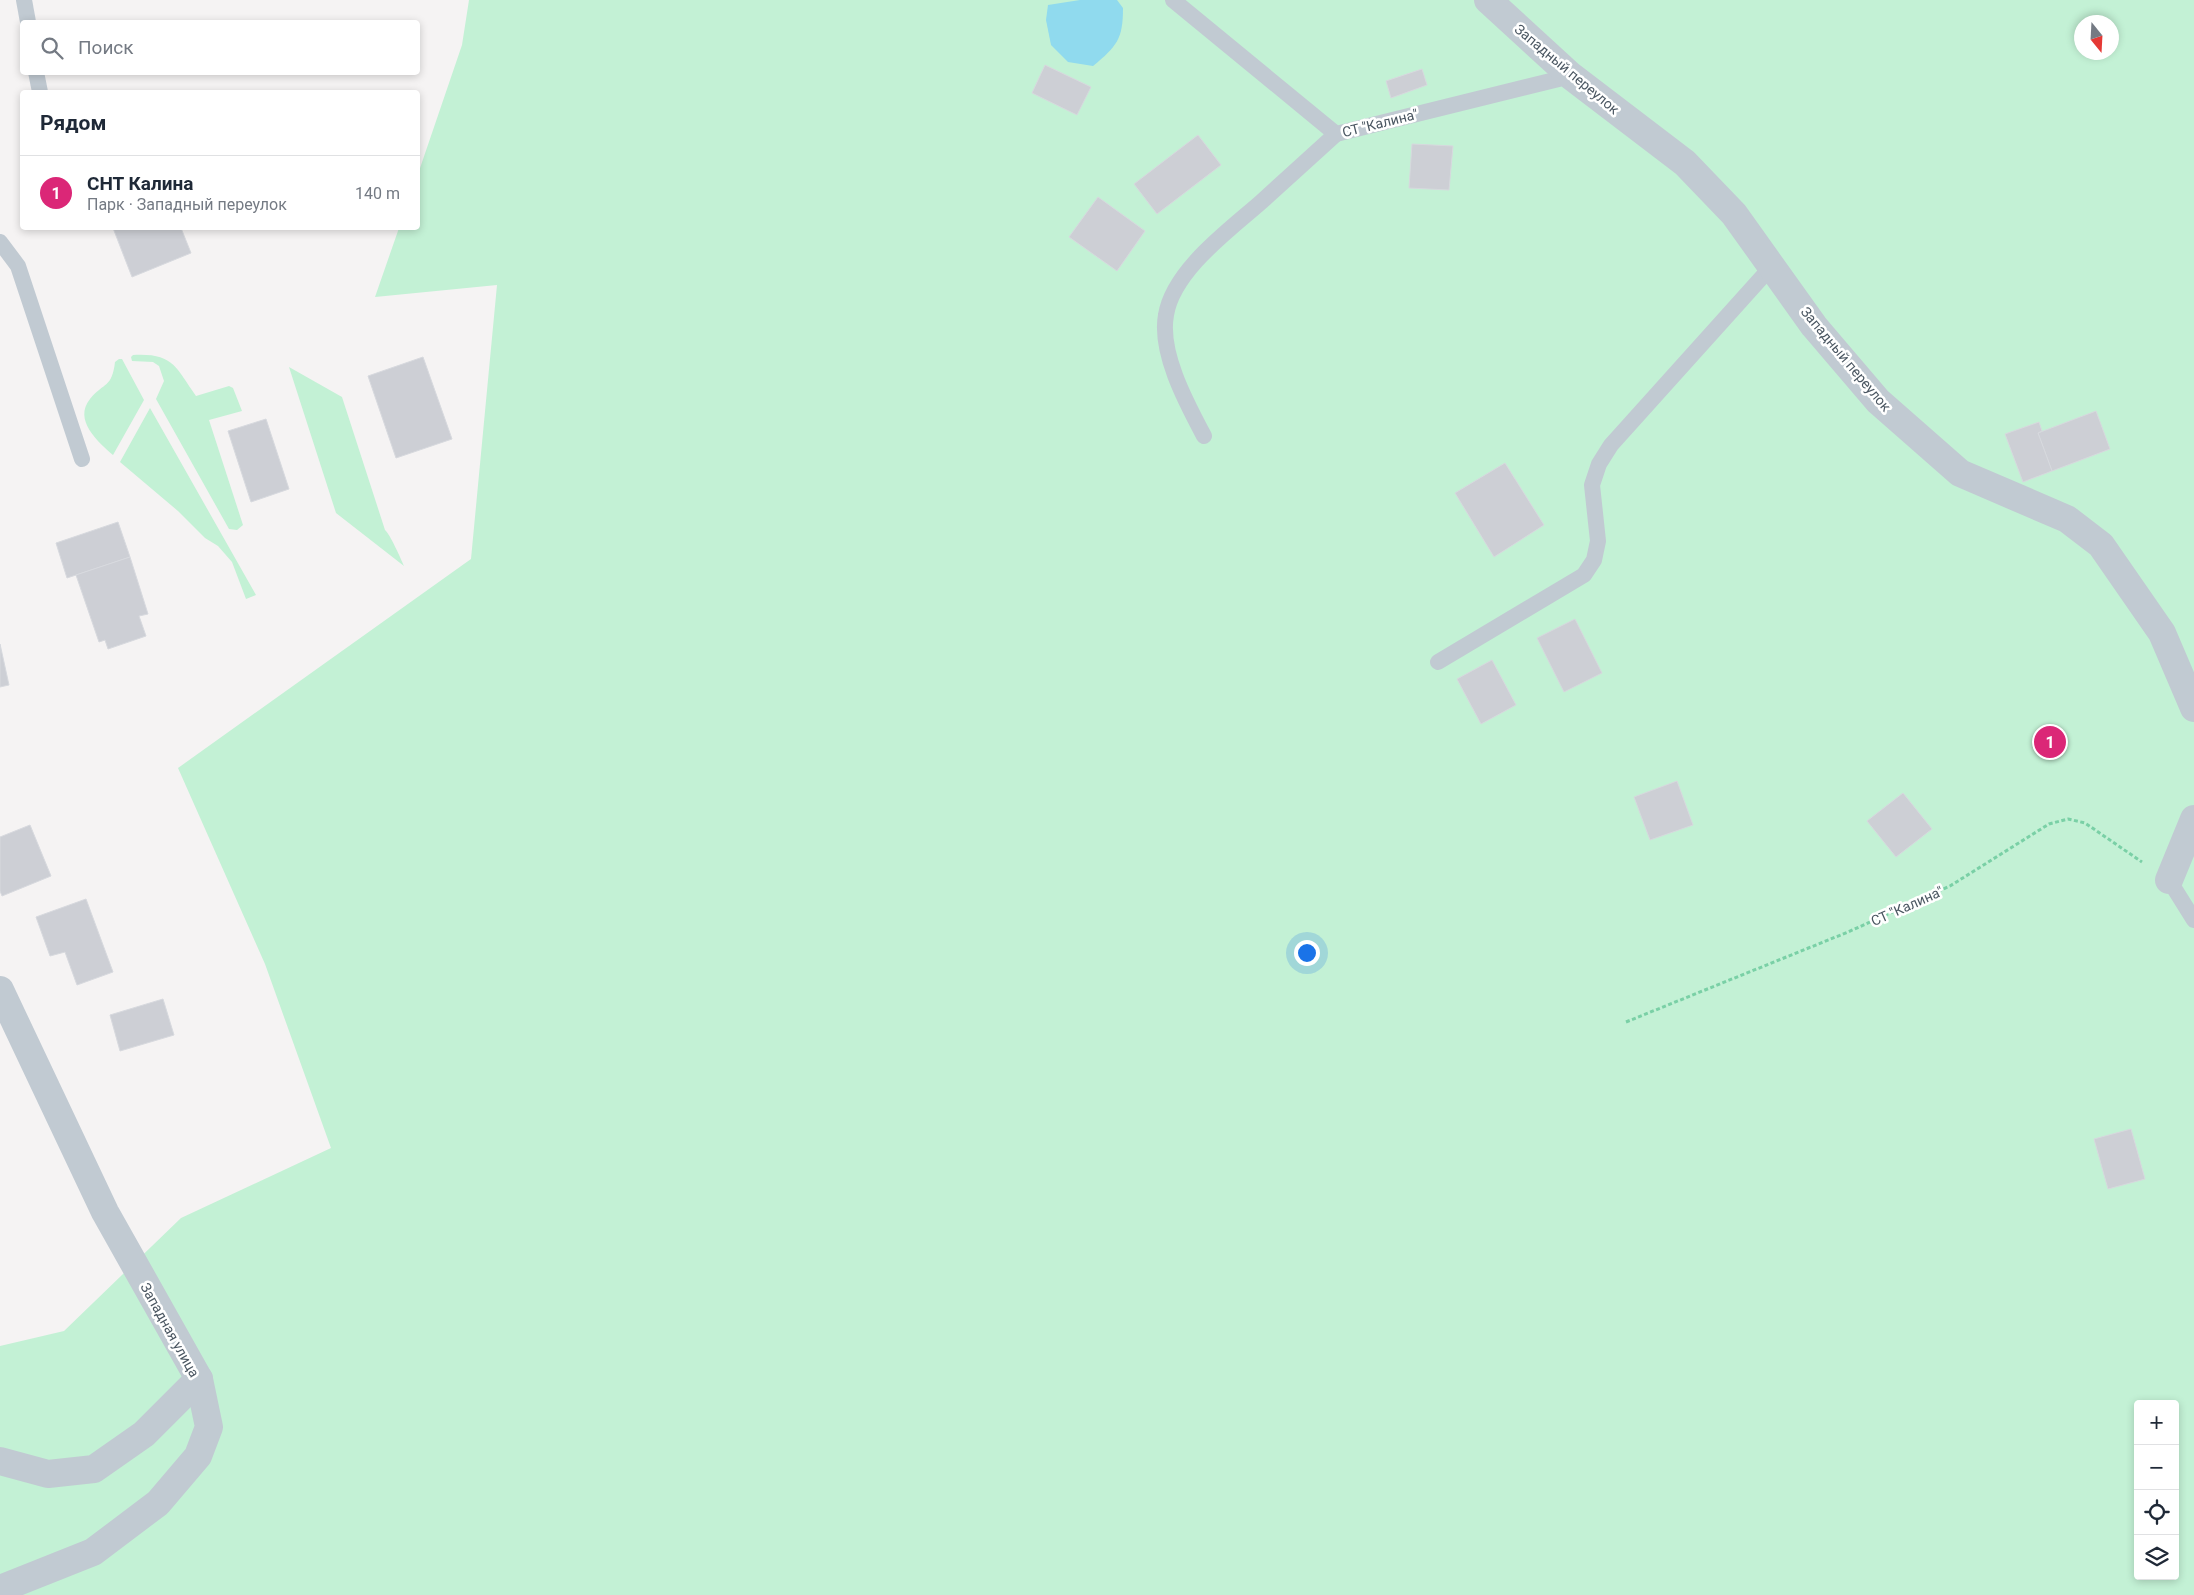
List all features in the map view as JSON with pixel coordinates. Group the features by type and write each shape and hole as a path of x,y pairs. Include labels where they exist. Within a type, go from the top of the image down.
{"street":[{"name":"Западный переулок","path":"1488,0 1571,76 1685,163 1734,214 1814,326 1878,401 1960,473 2067,519 2101,545 2162,633 2194,708"},
{"path":"2169,880 2194,819"},
{"name":"Западная улица","path":"0,990 105,1212 199,1379 209,1427 198,1456 158,1503 94,1552 0,1589"},
{"path":"0,1461 48,1474 94,1469 144,1434 199,1379"}],"lane":[{"path":"24,0 28,20"},
{"name":"СТ \"Калина\"","path":"1173,0 1336,134 1571,76"},
{"path":"37,75 40,90"},
{"path":"1204,436 1179,388 1167,341 1166,315 1178,284 1201,255 1336,134"},
{"path":"0,242 18,266 82,459"},
{"path":"1438,662 1584,575 1594,560 1598,542 1592,485 1599,464 1611,445 1772,266"},
{"path":"2169,880 2194,920"}],"path":[{"name":"СТ \"Калина\"","path":"1626,1022 1848,932 1950,886 2049,824 2068,819 2085,823 2169,880"}],"green space":[{"path":"469,0 2194,0 2194,1595 0,1595 0,1346 64,1331 181,1218 331,1148 265,964 178,768 471,559 497,285 375,297 398,230 420,230 420,168 462,45"},
{"path":"133,355 157,356 165,359 177,369 196,396 229,386 233,388 242,411 209,420 243,525 237,530 229,529 156,399 164,381 159,366 153,362 132,361 131,357"},
{"path":"122,359 144,400 113,455 95,437 86,423 84,415 85,407 90,399 107,384 112,376 115,362"},
{"path":"289,367 342,397 385,530 404,566 336,513"},
{"path":"150,408 256,595 246,599 232,562 218,546 205,538 178,511 120,462"}],"water":[{"path":"1080,0 1117,0 1123,8 1122,27 1117,41 1108,53 1093,66 1068,62 1051,45 1046,20 1048,5"}],"building":[{"path":"1045,65 1091,87 1077,115 1032,93"},
{"path":"1422,69 1427,85 1391,98 1386,81"},
{"path":"1198,135 1221,165 1157,214 1134,184"},
{"path":"1412,144 1453,146 1449,190 1409,188"},
{"path":"1098,197 1145,231 1117,271 1069,237"},
{"path":"114,230 182,230 191,253 132,277"},
{"path":"423,357 452,439 396,458 368,376"},
{"path":"2096,411 2110,449 2052,471 2038,433"},
{"path":"266,419 289,489 251,502 228,431"},
{"path":"2039,422 2042,431 2038,433 2052,471 2023,482 2005,434"},
{"path":"1505,463 1544,525 1494,557 1455,493"},
{"path":"118,522 130,557 67,578 56,543"},
{"path":"130,557 148,614 139,616 146,636 108,649 105,640 99,642 76,575"},
{"path":"1575,619 1602,673 1564,692 1537,638"},
{"path":"0,644 9,685 0,687"},
{"path":"1492,660 1516,705 1481,724 1457,679"},
{"path":"1677,781 1693,825 1650,840 1634,797"},
{"path":"1903,793 1932,829 1896,857 1867,821"},
{"path":"30,825 51,876 2,896 0,891 0,837"},
{"path":"86,899 113,972 77,985 65,952 50,956 36,917"},
{"path":"163,999 174,1035 120,1051 110,1015"},
{"path":"2131,1129 2145,1179 2108,1189 2094,1139"}],"place":[{"name":"СНТ Калина","path":"2050,742"}]}
